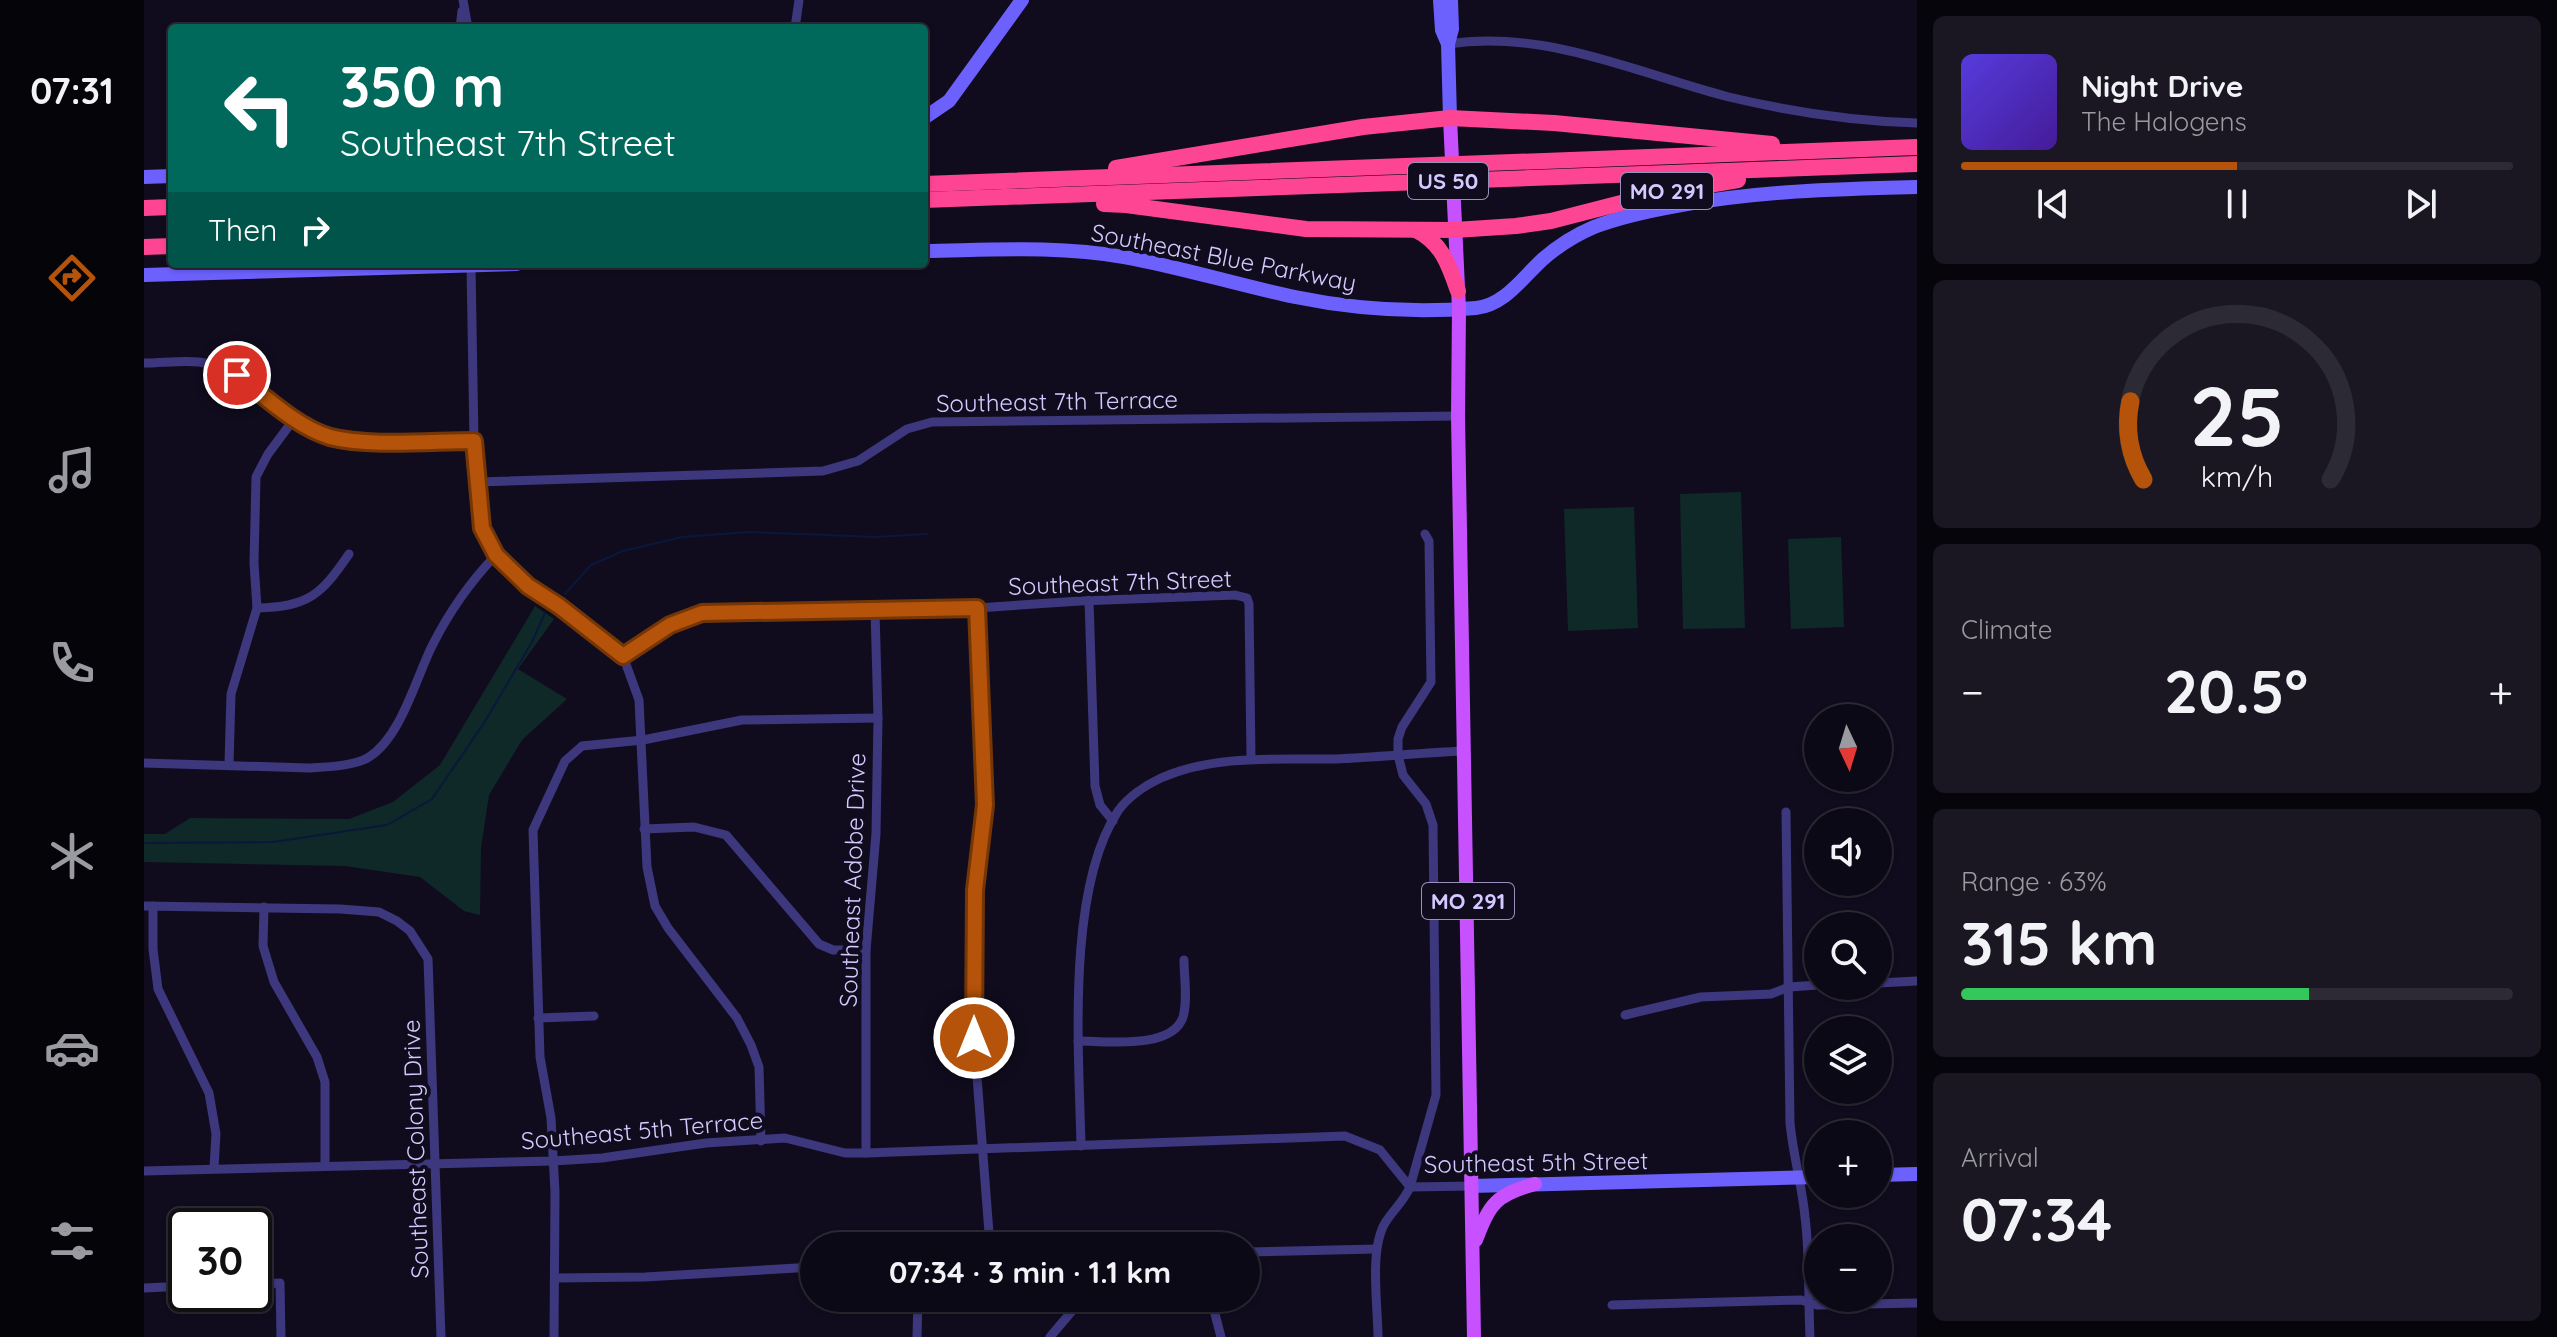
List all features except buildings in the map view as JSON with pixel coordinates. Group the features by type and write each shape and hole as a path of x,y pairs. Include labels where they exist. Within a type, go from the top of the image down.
{"highway":[{"name":"MO 291","path":"1450,118 1554,123 1773,144 1884,142 1891,147"},
{"path":"983,182 998,175 1125,167 1363,127 1450,118"},
{"name":"US 50","path":"928,184 1917,147"},
{"name":"US 50","path":"928,200 1917,164"},
{"name":"MO 291","path":"1455,230 1551,221 1705,184 1781,175 1871,172 1879,165"},
{"path":"1016,197 1029,203 1126,205 1306,229 1455,230"},
{"path":"144,208 168,207"},
{"path":"1414,229 1430,237 1437,245 1458,291"},
{"path":"144,247 168,246"}],"main road":[{"path":"1450,118 1455,230"},
{"name":"MO 291","path":"1455,230 1459,309 1458,416 1474,1337"},
{"path":"1473,1248 1493,1202 1503,1195 1535,1184"}],"street":[{"path":"796,24 799,0"},
{"path":"1440,0 1442,30 1448,44"},
{"path":"1450,118 1448,44 1452,29 1451,0"},
{"path":"928,115 949,101 1019,1"},
{"path":"460,24 463,2"},
{"path":"463,2 467,24"},
{"path":"1448,44 1500,40 1539,44 1729,97 1786,109 1854,119 1917,123"},
{"path":"144,177 168,176"},
{"name":"Southeast Blue Parkway","path":"928,251 1035,249 1094,252 1321,301 1373,308 1459,309 1495,303 1557,248 1583,232 1611,221 1685,204 1752,195 1917,187"},
{"path":"144,275 398,268"},
{"path":"471,268 474,441 482,528 496,555 528,586 623,656 639,700 643,740 644,829 647,867 655,906 668,928 737,1018 751,1045 759,1067 761,1141"},
{"path":"144,363 201,362 237,375 294,419 328,437 360,441 474,441"},
{"name":"Southeast 7th Terrace","path":"478,482 823,471 858,461 907,429 932,422 1458,416"},
{"path":"229,764 231,694 257,608 254,563 256,477 268,454 294,419"},
{"path":"1410,1187 1436,1095 1433,825 1426,804 1403,775 1398,755 1402,727 1431,682 1429,541 1425,534"},
{"path":"257,608 287,605 315,596 349,554"},
{"path":"144,763 309,768 336,766 369,758 389,736 454,607 496,555"},
{"name":"Southeast 7th Street","path":"623,656 670,625 702,613 977,608 1235,595 1247,598 1250,611 1251,759"},
{"path":"1089,600 1095,786 1100,805 1113,821"},
{"path":"977,608 985,805 975,890 974,1038 989,1232"},
{"name":"Southeast Adobe Drive","path":"866,1153 866,950 876,834 878,718 875,610"},
{"path":"554,1337 553,1161 551,1118 540,1057 533,830 565,761 582,746 643,740 742,720 878,718"},
{"path":"1081,1146 1078,1041 1083,929 1088,893 1092,873 1113,821 1130,798 1161,779 1190,769 1251,759 1463,751"},
{"path":"1786,812 1790,1123 1794,1165 1800,1177 1806,1224"},
{"path":"644,829 694,827 726,835 819,944 833,950 866,950"},
{"path":"214,1168 216,1134 209,1093 158,989 149,906 264,907 263,946 274,982 317,1057 325,1082 325,1166"},
{"name":"Southeast Colony Drive","path":"264,907 379,912 410,931 428,959 441,1337"},
{"path":"1078,1041 1154,1040 1172,1031 1184,1015 1184,960"},
{"path":"1892,982 1917,981"},
{"path":"1625,1015 1701,997 1771,994 1789,987 1804,986"},
{"path":"538,1018 594,1016"},
{"name":"Southeast 5th Terrace","path":"144,1171 553,1161 602,1158 706,1143 785,1138 845,1153 866,1153 1345,1136 1380,1150 1410,1187"},
{"path":"1892,1175 1917,1174"},
{"name":"Southeast 5th Street","path":"1376,1249 1384,1225 1410,1187 1804,1177"},
{"path":"1260,1252 1376,1249 1378,1337"},
{"path":"556,1278 645,1277 800,1268"},
{"path":"272,1283 280,1283 281,1337"},
{"path":"144,1288 168,1287"},
{"path":"1612,1305 1804,1301"},
{"path":"1892,1304 1917,1303"},
{"path":"917,1337 918,1312"},
{"path":"1050,1337 1071,1312"},
{"path":"1215,1312 1221,1337"},
{"path":"1809,1312 1810,1337"}],"green space":[{"path":"1741,492 1745,628 1683,629 1680,494"},
{"path":"1634,507 1638,628 1568,631 1564,509"},
{"path":"1841,537 1844,627 1791,629 1788,539"},
{"path":"535,606 554,619 518,669 567,699 522,740 489,795 481,848 480,915 464,911 420,877 345,866 144,862 144,834 165,834 190,818 349,819 393,802 440,765"}],"waterway":[{"path":"565,594 591,565 623,551 682,537 749,532 876,537 927,534"},
{"path":"144,843 273,842 387,825 432,799 484,723 532,642 545,613"}],"route":[{"path":"237,375 294,419 328,437 360,441 474,441 482,528 496,555 528,586 590,628 623,656 670,625 702,613 977,608 985,805 975,890 974,1038"}]}
